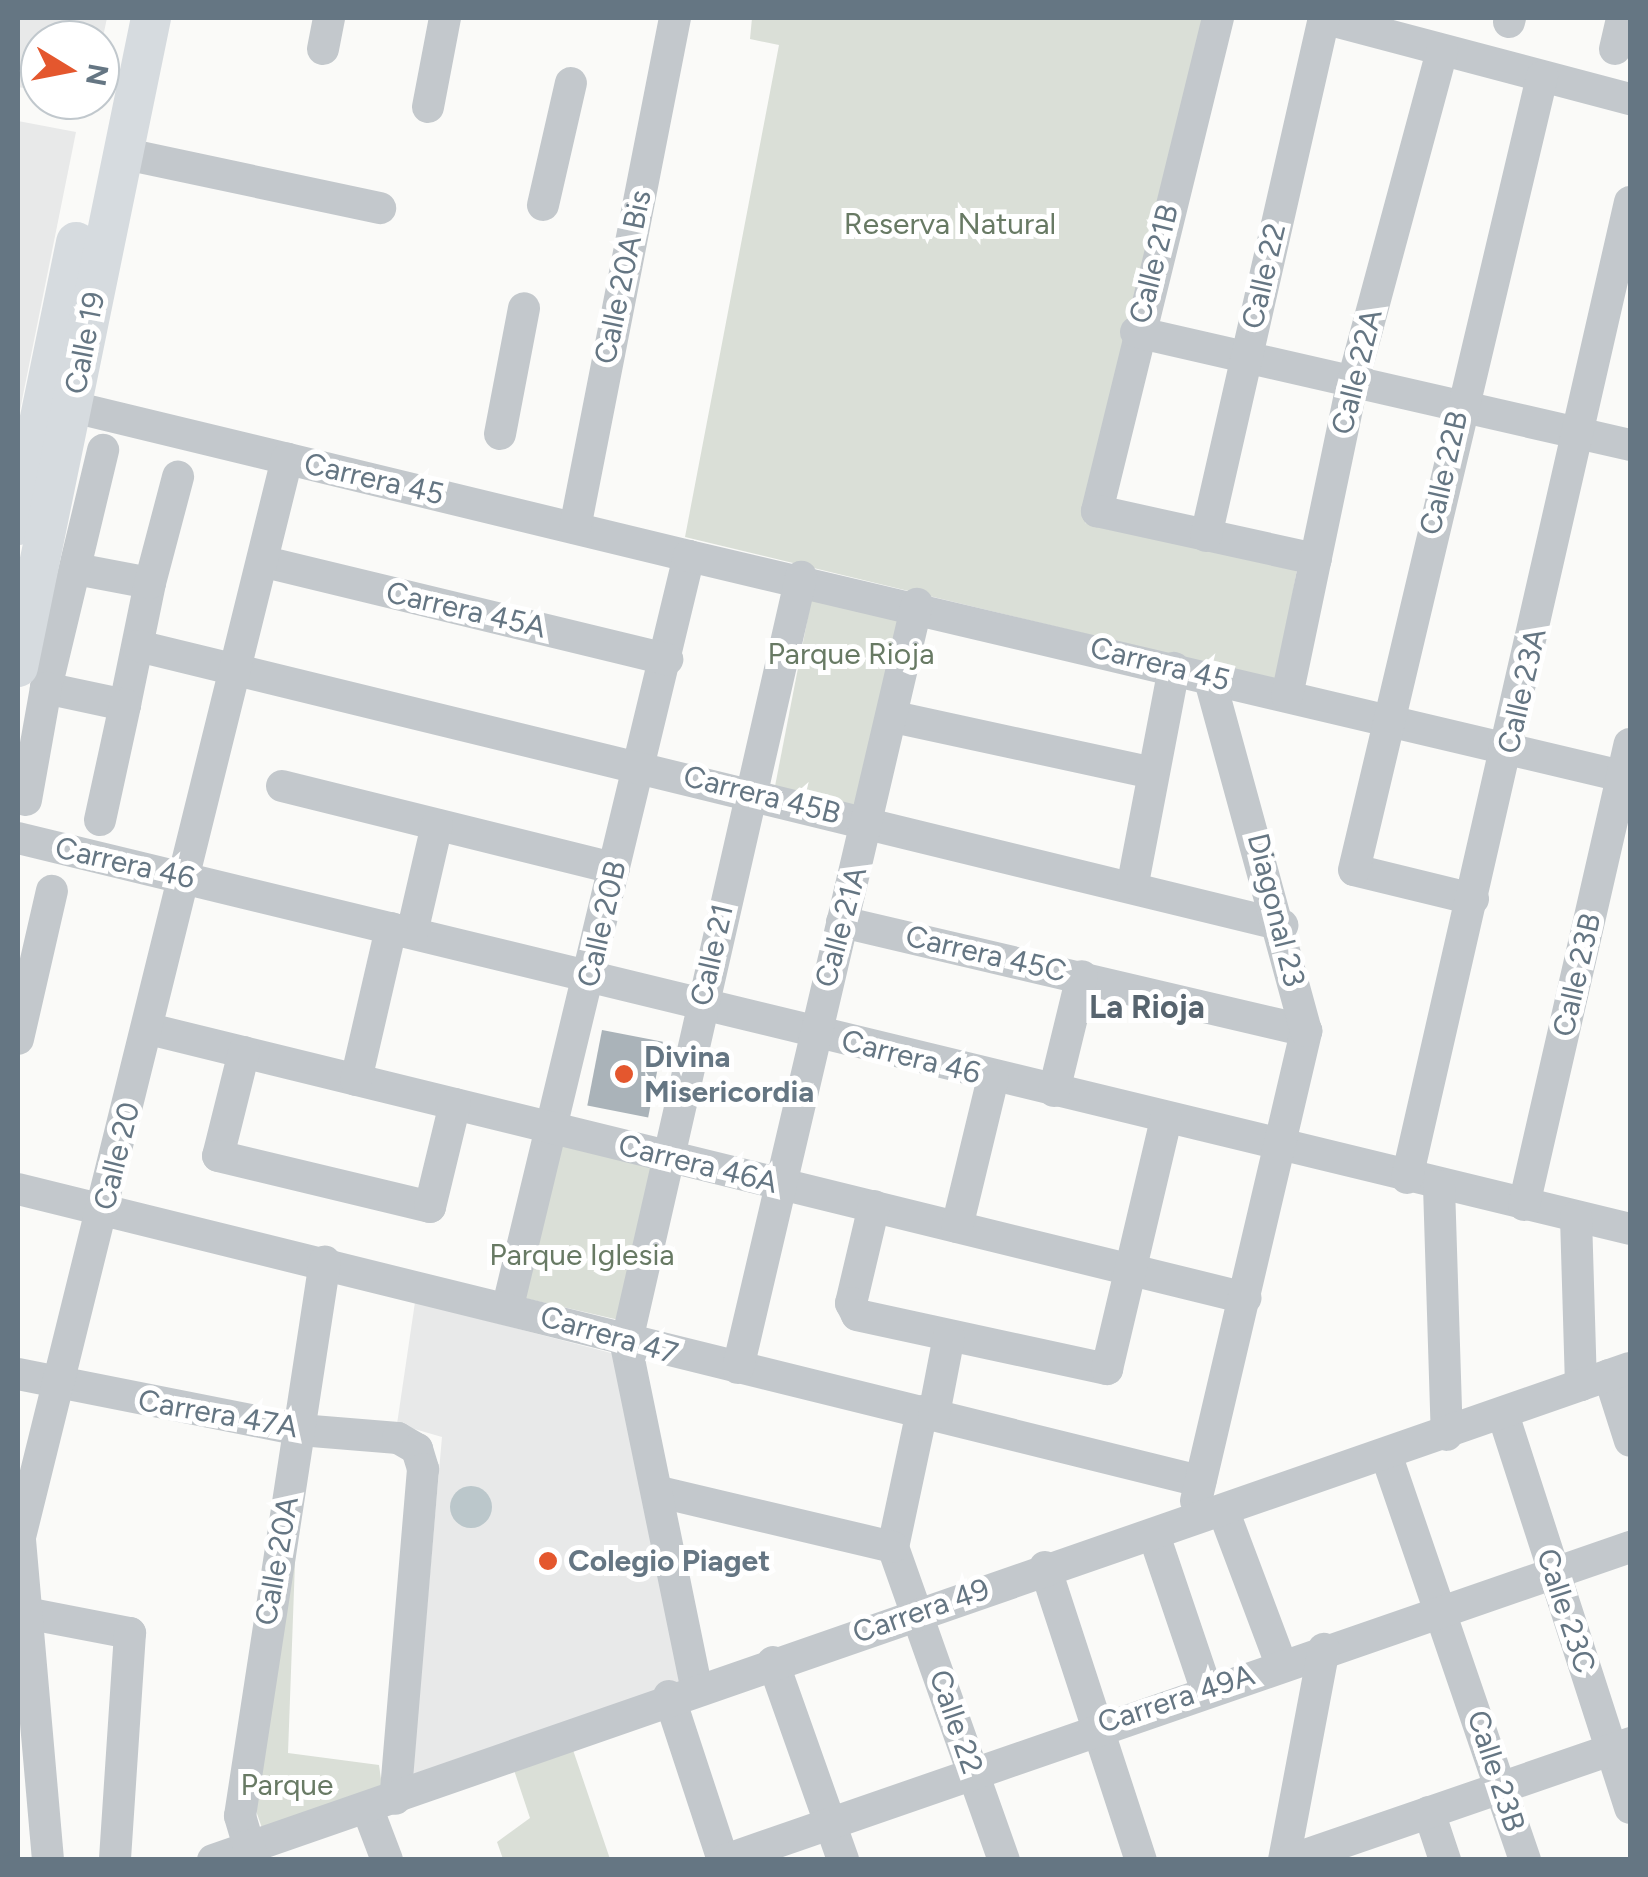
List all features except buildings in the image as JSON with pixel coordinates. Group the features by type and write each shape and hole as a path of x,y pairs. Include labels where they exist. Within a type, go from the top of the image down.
{"main road":[{"name":"Calle 19","path":"18,525 122,18"},
{"name":"Calle 19","path":"32,678 46,621 73,407 151,18"}],"street":[{"path":"428,107 445,18"},
{"name":"Calle 21B","path":"1206,536 1098,512 1136,332 1218,18"},
{"path":"1324,18 1397,28 1442,51 1630,99"},
{"name":"Calle 22","path":"1206,536 1324,18"},
{"name":"Calle 20A Bis","path":"575,528 676,22"},
{"name":"Calle 22A","path":"1271,692 1316,559 1352,381 1442,51"},
{"name":"Calle 22B","path":"1473,899 1354,870 1460,406 1542,77"},
{"path":"543,205 571,83"},
{"path":"121,154 380,208"},
{"name":"Calle 23A","path":"1407,1178 1509,749 1630,202"},
{"path":"500,434 524,308"},
{"path":"1136,332 1630,445"},
{"name":"Carrera 45","path":"73,407 682,554 917,604 1509,749 1628,766"},
{"path":"46,621 76,569 103,450"},
{"name":"Calle 20","path":"48,1860 31,1614 20,1537 64,1386 103,1210 190,878 242,667 286,459"},
{"path":"100,820 150,583 178,477"},
{"path":"1206,536 1316,559"},
{"name":"Calle 20B","path":"508,1306 666,659 682,554"},
{"name":"Carrera 45A","path":"264,562 666,659"},
{"path":"76,569 150,583"},
{"name":"Calle 21","path":"724,1860 682,1691 660,1492 626,1344 749,791 801,577"},
{"name":"Calle 21A","path":"738,1368 813,1033 870,822 917,604"},
{"name":"Carrera 45B","path":"138,646 242,667 1132,883 1282,926"},
{"path":"1132,883 1174,668"},
{"name":"Diagonal 23","path":"1192,1524 1306,1031 1282,926 1209,677"},
{"path":"26,800 32,678 125,705"},
{"path":"894,717 1153,773"},
{"name":"Calle 23B","path":"1524,1205 1628,766"},
{"path":"282,786 614,868"},
{"path":"356,1080 437,824"},
{"name":"Carrera 46","path":"18,838 993,1078 1630,1229"},
{"path":"19,1025 52,891"},
{"name":"Carrera 45C","path":"842,922 1306,1031"},
{"path":"1054,1091 1082,976"},
{"name":"Carrera 46A","path":"149,1029 1246,1298"},
{"path":"244,1052 218,1156 430,1206 454,1104"},
{"path":"956,1227 993,1078"},
{"path":"874,1206 851,1303 857,1314 1101,1371 1111,1361 1166,1118"},
{"path":"1439,1186 1447,1434"},
{"name":"Carrera 47","path":"18,1190 508,1306 626,1344 928,1412 1200,1481"},
{"path":"1576,1217 1607,1376 1630,1441"},
{"name":"Calle 20A","path":"250,1854 240,1816 325,1261"},
{"path":"660,1492 893,1548 949,1336"},
{"name":"Carrera 47A","path":"18,1374 300,1430 398,1438 417,1449 381,1805"},
{"name":"Carrera 49","path":"212,1860 250,1854 682,1691 1045,1568 1224,1515 1607,1376"},
{"name":"Calle 23C","path":"1502,1414 1553,1573 1621,1746 1630,1808"},
{"name":"Calle 23B","path":"1387,1457 1444,1609 1525,1860"},
{"path":"1224,1515 1282,1664"},
{"path":"1154,1535 1206,1689"},
{"name":"Carrera 49A","path":"724,1860 972,1768 1630,1547"},
{"name":"Calle 22","path":"893,1548 919,1612 1004,1860"},
{"path":"1045,1568 1141,1860"},
{"path":"31,1614 130,1634 115,1860"},
{"path":"1324,1650 1288,1860 1324,1854 1429,1812 1621,1746"},
{"path":"773,1662 843,1860"},
{"path":"381,1805 386,1860"},
{"path":"1429,1812 1445,1860"}],"shaded area":[{"path":"18,18 107,18 20,20 18,87"},
{"path":"18,121 76,132 18,420"},
{"name":"Colegio Piaget","path":"415,1302 615,1354 696,1686 411,1787 442,1437 397,1424"},
{"path":"471,1486 486,1492 492,1507 486,1522 471,1528 456,1522 450,1507 456,1492"}],"green space":[{"name":"Reserva Natural","path":"752,18 1208,18 1085,523 1297,569 1277,680 685,537 779,45 750,39"},
{"name":"Parque Rioja","path":"812,596 908,615 870,809 774,790"},
{"name":"Parque Iglesia","path":"551,1138 653,1162 617,1319 515,1296"},
{"name":"Parque","path":"299,1454 288,1753 379,1765 382,1786 263,1831 254,1805"},
{"path":"571,1744 610,1859 503,1859 497,1842 530,1818 512,1764"}],"place":[{"name":"Divina Misericordia","path":"624,1074"},
{"name":"Colegio Piaget","path":"548,1561"}],"district":[{"name":"La Rioja","path":"1147,1007"}]}
